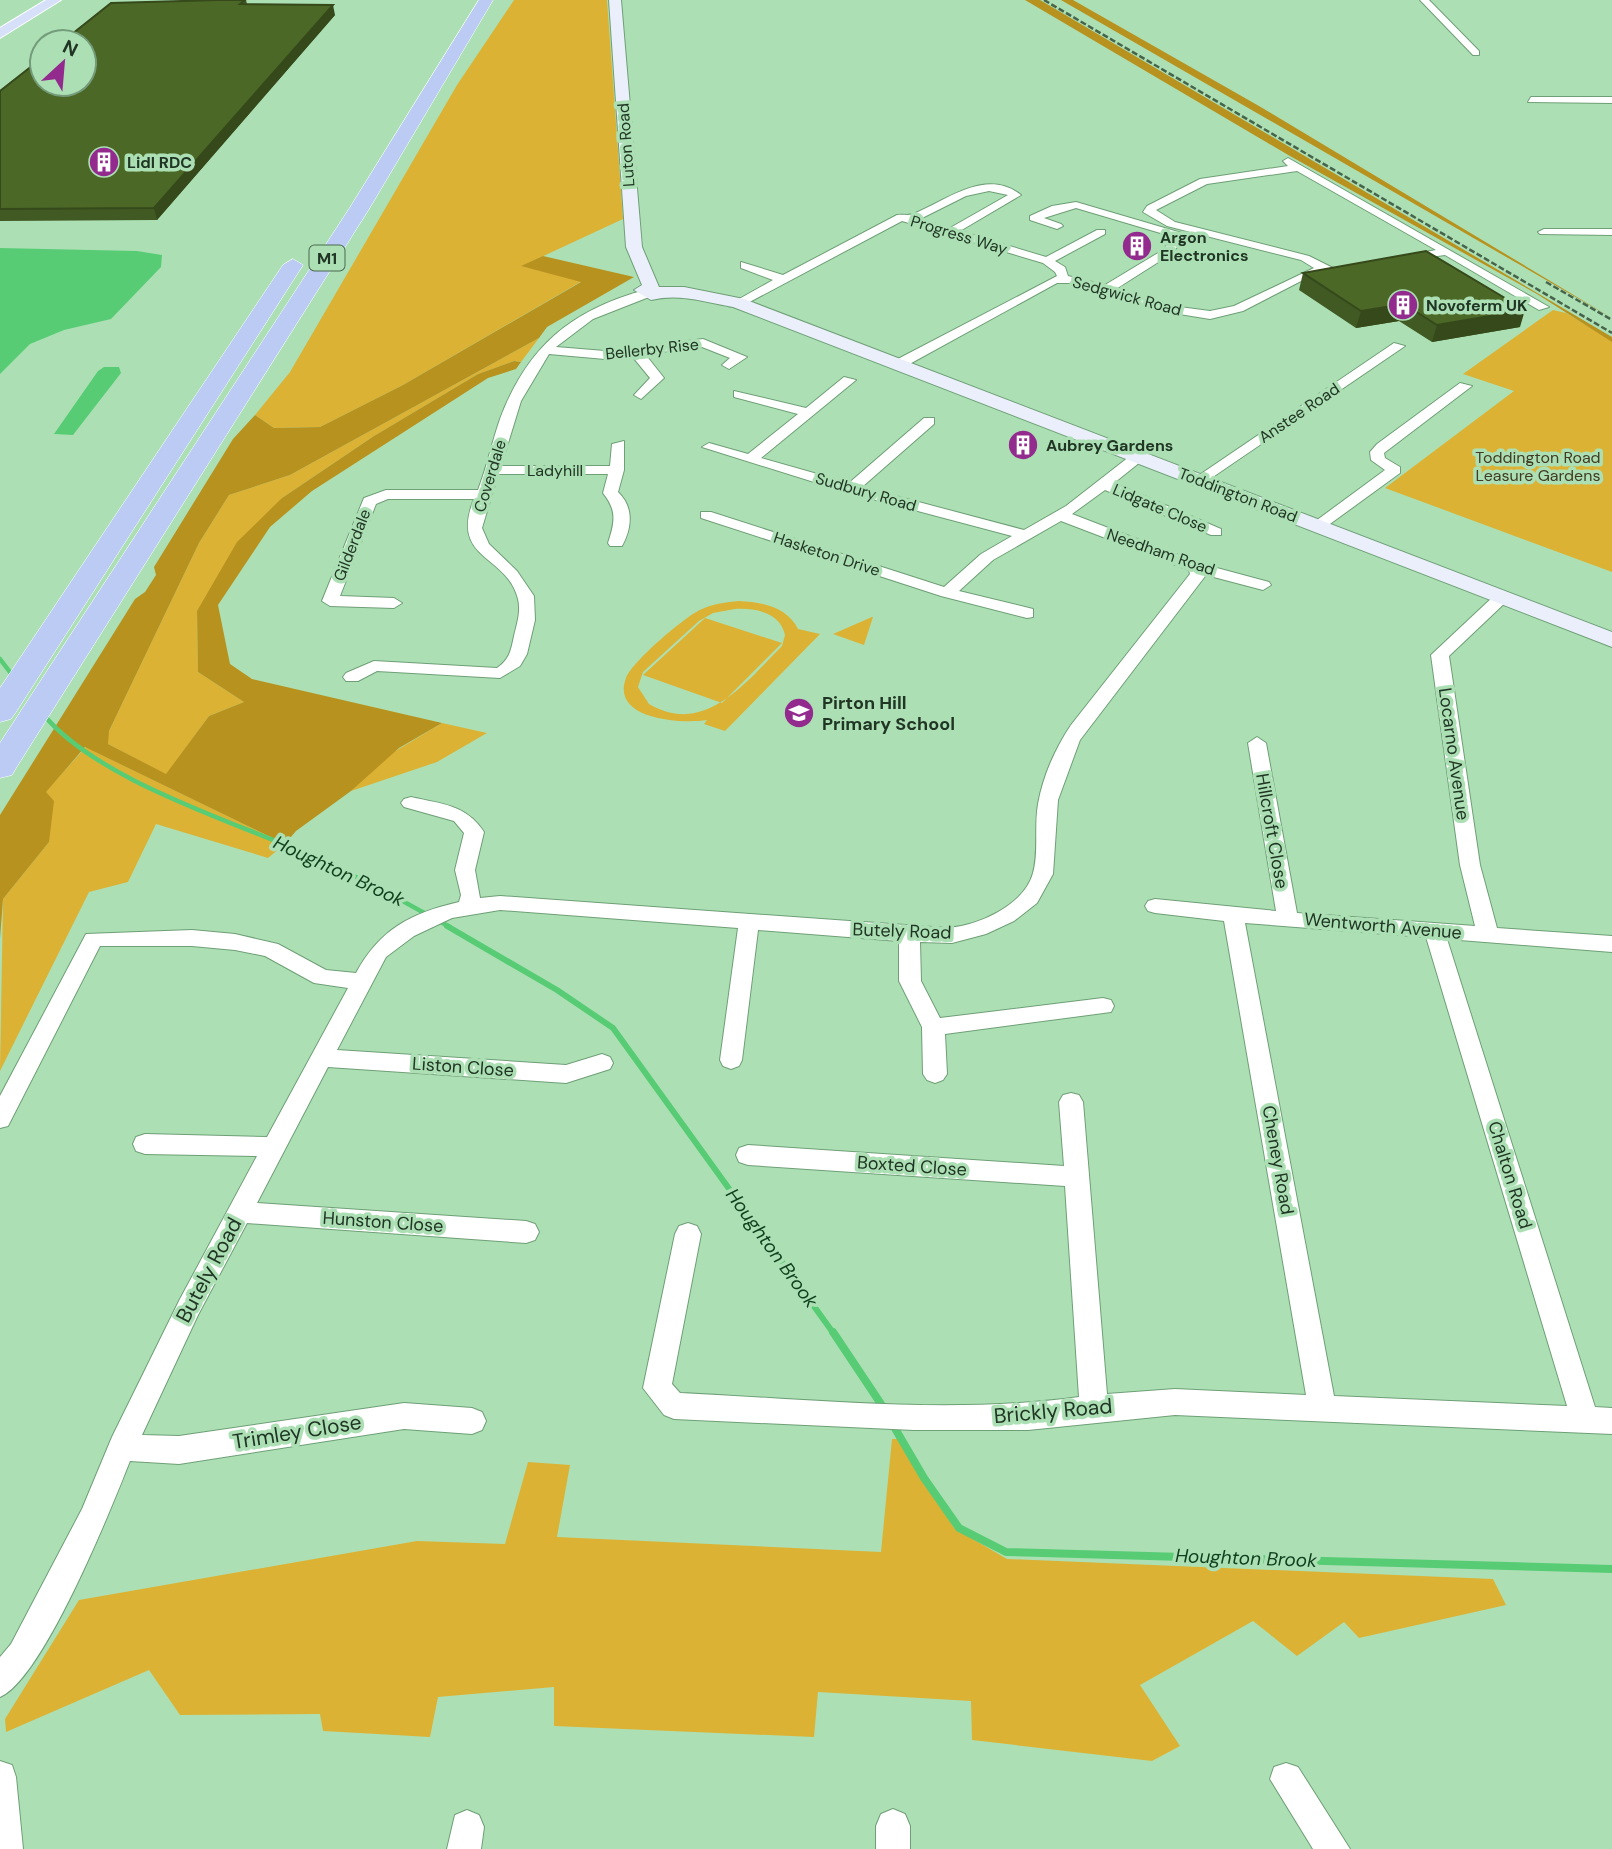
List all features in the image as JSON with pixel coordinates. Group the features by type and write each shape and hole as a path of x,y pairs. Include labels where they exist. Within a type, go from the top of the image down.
{"highway":[{"path":"452,23 467,0"},
{"name":"M1","path":"0,768 10,715 44,671 359,209 486,0"},
{"path":"359,209 393,166 497,0"},
{"name":"M1","path":"44,671 303,248"}],"main road":[{"path":"0,34 55,0"},
{"name":"Luton Road","path":"615,0 634,247 654,290"},
{"name":"Toddington Road","path":"654,290 705,294 738,303 1612,640"}],"street":[{"path":"1424,0 1476,53"},
{"path":"1531,100 1612,100"},
{"path":"1325,270 1305,258 1171,224 1149,212 1150,208 1204,181 1294,164 1543,307"},
{"path":"910,220 976,187 993,187 1016,195 951,232"},
{"path":"1057,226 1028,217 1076,205 1181,236 1167,252 1107,289"},
{"name":"Progress Way","path":"738,303 901,217 1047,261 1061,270 1063,278"},
{"path":"1047,261 1101,232"},
{"path":"1544,232 1612,232"},
{"path":"1394,260 1447,251"},
{"path":"745,265 783,279"},
{"name":"Sedgwick Road","path":"899,364 1049,282 1063,278 1184,312 1213,315 1244,305 1296,277 1338,268"},
{"name":"Coverdale","path":"352,677 374,666 500,673 513,667 521,653 528,610 526,598 508,569 479,545 474,527 515,396 560,334 590,317 654,290"},
{"name":"Bellerby Rise","path":"547,350 605,355 703,343 740,360"},
{"name":"Anstee Road","path":"1199,480 1399,346"},
{"path":"636,352 657,378 641,395"},
{"path":"751,459 849,380"},
{"path":"1318,526 1395,470 1378,460 1377,452 1465,386"},
{"path":"739,394 809,413"},
{"path":"851,489 929,421"},
{"path":"616,543 623,520 622,509 617,498 610,493 617,470 619,444"},
{"name":"Sudbury Road","path":"709,447 851,489 1024,535"},
{"path":"947,593 987,557 1059,515 1139,456"},
{"name":"Ladyhill","path":"492,470 617,470"},
{"name":"Lidgate Close","path":"1103,484 1216,532"},
{"name":"Gilderdale","path":"394,603 326,608 366,509 374,498 386,494 486,495"},
{"name":"Hasketon Drive","path":"706,515 947,593 1027,612"},
{"name":"Needham Road","path":"1059,515 1196,568 1263,585"},
{"name":"Butely Road","path":"0,1681 11,1654 92,1518 122,1447 189,1307 378,952 413,925 445,911 500,903 953,935 988,925 1017,908 1036,890 1043,874 1047,809 1055,772 1065,749 1077,729 1198,574 1196,568"},
{"name":"Locarno Avenue","path":"1488,934 1470,865 1440,655 1501,598"},
{"name":"Hillcroft Close","path":"1256,743 1288,918"},
{"path":"411,803 461,816 474,832 465,870 471,895 468,906"},
{"name":"Wentworth Avenue","path":"1155,906 1233,915 1612,944"},
{"name":"Cheney Road","path":"1233,915 1321,1406"},
{"path":"731,1060 749,922"},
{"name":"Chalton Road","path":"1434,930 1599,1420"},
{"path":"909,933 910,981 933,1027 935,1074"},
{"path":"0,1119 93,939 192,938 235,942 270,949 322,977 363,982"},
{"path":"933,1027 1103,1006"},
{"name":"Liston Close","path":"322,1058 566,1074 602,1063"},
{"path":"1071,1102 1094,1408"},
{"path":"145,1144 273,1147"},
{"name":"Boxted Close","path":"748,1155 1075,1177"},
{"name":"Hunston Close","path":"240,1212 526,1232"},
{"name":"Brickly Road","path":"688,1234 657,1388 674,1406 914,1417 1028,1418 1094,1408 1175,1402 1321,1406 1599,1420"},
{"name":"Trimley Close","path":"122,1447 179,1450 404,1416 472,1421"},
{"path":"0,1777 6,1849"},
{"path":"1286,1779 1333,1849"}],"green space":[{"path":"514,0 607,0 623,219 522,266 582,281 403,385 320,427 274,428 255,415 290,372 457,85"},
{"name":"Toddington Road Leasure Gardens","path":"1553,310 1566,313 1612,341 1612,572 1385,488 1514,391 1463,374"},
{"path":"539,338 521,362 514,361 478,374 374,436 282,498 197,611 198,672 244,702 209,716 166,775 108,744 96,752 285,844 268,858 156,824 128,882 89,892 0,1071 3,899 49,842 45,792 86,747 109,731 199,543 229,495 290,475"},
{"path":"739,601 773,607 787,615 798,629 820,634 725,731 704,724 707,720 667,720 652,716 638,711 629,703 624,692 626,678 648,651 694,613 711,606","holes":["743,609 772,616 778,621 785,635 782,646 754,675 723,701 706,710 688,714 669,712 649,704 638,687 643,672 699,621 713,613"]},
{"path":"872,617 864,645 833,634"},
{"path":"705,618 782,643 722,703 643,675"},
{"path":"442,723 487,733 437,762 351,791 387,756"},
{"path":"892,1439 898,1439 954,1528 1007,1559 1493,1579 1506,1605 1359,1638 1344,1622 1297,1656 1253,1621 1140,1685 1180,1746 1152,1761 972,1740 971,1701 818,1692 814,1737 554,1726 554,1687 438,1697 430,1737 323,1731 320,1714 180,1715 149,1670 6,1732 5,1719 79,1600 417,1541 505,1544 528,1462 570,1465 557,1537 881,1552"}],"shaded area":[{"path":"1025,0 1040,0 1612,337 1612,342 1537,294 1290,156"},
{"path":"1061,0 1073,0 1259,106 1612,318"},
{"path":"0,248 137,251 162,255 161,267 111,319 64,330 30,344 0,374"},
{"path":"543,256 634,277 547,327 539,338 290,475 229,495 199,543 109,731 108,744 166,774 209,716 244,702 198,672 197,611 237,542 282,498 374,436 478,374 514,361 521,362 516,369 488,378 312,491 270,527 218,605 230,664 252,679 442,723 399,748 351,791 296,831 285,844 85,747 46,792 54,801 49,842 3,899 0,939 0,815 135,599 145,592 156,575 154,567 233,439 255,415 274,428 320,427 403,385 581,282 521,266"},
{"path":"104,367 119,367 121,373 73,435 54,434 98,371"}],"building":[{"name":"Lidl RDC","path":"245,0 240,4 333,5 154,208 0,209 0,91 28,69 28,98 98,98 98,28 80,28 111,3"},
{"path":"1426,251 1525,310 1437,325 1404,304 1361,311 1303,273"}],"waterway":[{"name":"Houghton Brook","path":"0,659 13,676"},
{"name":"Houghton Brook","path":"43,714 67,738 96,759 130,778 324,862 428,915"},
{"name":"Houghton Brook","path":"437,920 450,927"},
{"name":"Houghton Brook","path":"447,926 557,990 613,1028 834,1334"},
{"name":"Houghton Brook","path":"833,1332 885,1410"},
{"name":"Houghton Brook","path":"893,1425 924,1478 959,1528 1006,1552 1612,1569"}],"railway":[{"path":"1044,0 1612,333"},
{"path":"1546,282 1612,320"}],"place":[{"name":"Lidl RDC","path":"104,162"},
{"name":"Argon Electronics","path":"1137,246"},
{"name":"Novoferm UK","path":"1403,305"},
{"name":"Aubrey Gardens","path":"1023,445"},
{"name":"Pirton Hill Primary School","path":"799,713"}]}
